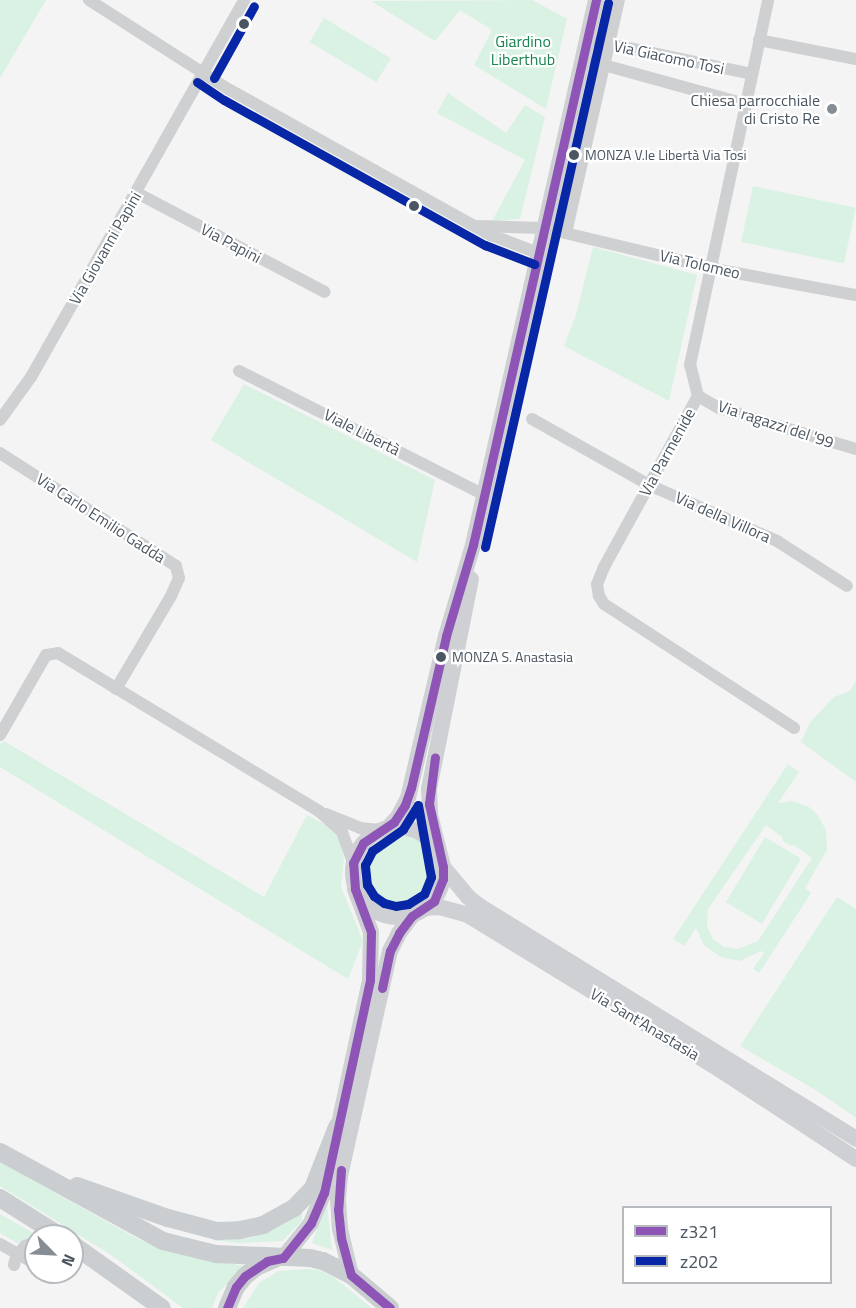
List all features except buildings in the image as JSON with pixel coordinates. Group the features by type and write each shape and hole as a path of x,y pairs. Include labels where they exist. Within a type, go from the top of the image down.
{"main road":[{"path":"227,1308 236,1287 245,1276 267,1261 283,1258 302,1235 318,1209 330,1171 337,1127 372,969 371,932 356,890 353,863 363,843 384,829 401,812 408,798 446,636 473,545 596,0"},
{"path":"351,1275 339,1219 340,1176 390,951 399,933 440,890 442,861 430,816 429,789 468,608 473,545"},
{"path":"384,829 404,827 418,831 432,841 442,861"},
{"name":"Via Sant'Anastasia","path":"442,861 468,897 481,907 856,1138"},
{"path":"356,890 365,905 379,914 394,918 419,912"},
{"name":"Via Sant'Anastasia","path":"419,912 440,907 466,914 719,1069 856,1159"},
{"path":"31,1170 168,1218 217,1231 240,1230 276,1220 299,1204 320,1175 337,1127"},
{"path":"0,1152 163,1241 216,1254 322,1261 351,1275 390,1308"},
{"path":"0,1198 41,1224"},
{"path":"84,1253 162,1308"}],"street":[{"path":"89,0 230,90 503,241 538,253"},
{"name":"Via Giovanni Papini","path":"0,420 31,377 244,0"},
{"path":"566,233 619,0"},
{"name":"Via Parmenide","path":"768,0 690,364 698,396 604,567 597,584 599,596 604,604 794,728"},
{"name":"Via Giacomo Tosi","path":"587,39 751,74"},
{"path":"759,40 856,59"},
{"name":"Via Giacomo Tosi","path":"582,59 745,104"},
{"name":"Via Papini","path":"137,193 325,292"},
{"name":"Via Tolomeo","path":"478,226 544,228 710,267 856,295"},
{"name":"Viale Libertà","path":"238,371 484,495"},
{"name":"Via ragazzi del '99","path":"698,396 719,408 856,449"},
{"name":"Via della Villora","path":"532,419 649,485 777,541 847,586"},
{"name":"Via Carlo Emilio Gadda","path":"0,453 176,566 179,578 171,596 116,689"},
{"path":"0,735 46,655 58,653 319,811 360,828 384,829"},
{"path":"319,811 342,832 353,863"},
{"path":"0,1244 16,1259 24,1261"},
{"path":"16,1259 24,1247"}],"green space":[{"path":"0,0 46,0 0,78"},
{"name":"Giardino Liberthub","path":"532,0 567,19 546,109 474,65 492,30 460,10 435,41 371,1"},
{"path":"324,18 391,58 376,82 310,42"},
{"path":"448,93 506,133 525,105 545,117 520,219 492,221 525,160 437,113"},
{"path":"753,186 856,208 844,264 741,242"},
{"path":"593,247 697,275 669,401 564,346 576,315"},
{"path":"244,384 435,480 417,562 211,440"},
{"path":"856,681 856,782 801,742 811,721 834,697 850,691"},
{"path":"4,741 264,897 307,815 326,825 340,839 344,858 341,887 363,941 348,979 0,767 0,744"},
{"path":"788,764 799,772 778,803 792,801 809,807 817,814 826,830 827,850 805,888 811,893 759,973 753,969 764,953 761,951 740,961 721,957 704,945 696,928 684,946 673,939","holes":["766,825 782,837 783,841 790,846 794,845 812,858 758,941 738,949 724,947 713,939 707,926 708,909"]},
{"path":"398,835 412,838 424,846 432,858 435,872 432,886 424,898 412,906 398,909 384,906 372,898 364,886 361,872 364,858 372,846 384,838"},
{"path":"765,837 801,859 762,924 726,902"},
{"path":"837,897 856,909 856,1118 819,1092 740,1046"},
{"path":"0,1162 138,1239 197,1258 244,1266 218,1293 212,1308 183,1308 111,1255 84,1238 84,1224 61,1224 0,1186"},
{"path":"327,1205 332,1250 312,1243"},
{"path":"302,1212 302,1220 283,1241 238,1243 212,1240 250,1238 284,1224"},
{"path":"0,1214 24,1228 24,1240 17,1243 0,1233"},
{"path":"318,1270 332,1276 372,1308 243,1308 259,1283 278,1271"}],"transit line":[{"name":"z321","path":"283,1258 311,1223 324,1193 370,980 371,932 355,889 353,863 363,843 394,822 405,805 411,788 446,636 473,545 596,0"},
{"name":"z202","path":"485,547 608,3"},
{"name":"z202","path":"214,78 254,6"},
{"name":"z202","path":"197,82 224,100 485,245 534,264"},
{"name":"z321","path":"382,988 390,951 399,933 412,916 434,901 443,879 443,867 429,804 435,757"},
{"name":"z202","path":"418,805 431,877 424,894 408,904 396,906 384,903 374,896 367,885 365,865 372,851 403,829 418,805"},
{"name":"z321","path":"341,1170 338,1209 341,1238 351,1275"},
{"name":"z321","path":"227,1308 236,1287 245,1276 267,1261 283,1258"},
{"name":"z321","path":"351,1275 390,1308"}],"place":[{"name":"Chiesa parrocchiale di Cristo Re","path":"832,109"},
{"name":"MONZA V.le Libertà Via Tosi","path":"574,155"},
{"name":"MONZA S. Anastasia","path":"441,657"}]}
